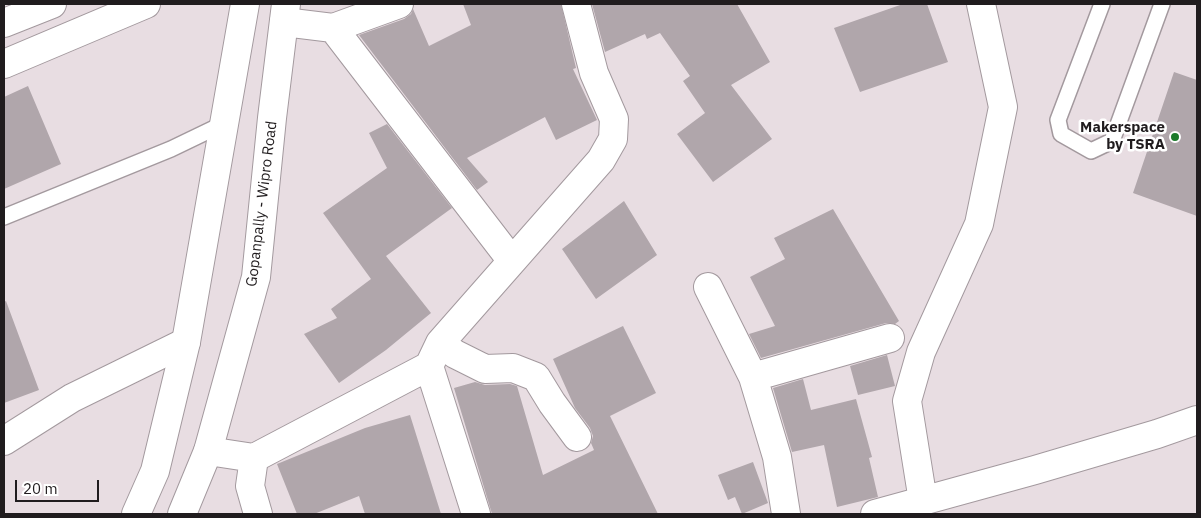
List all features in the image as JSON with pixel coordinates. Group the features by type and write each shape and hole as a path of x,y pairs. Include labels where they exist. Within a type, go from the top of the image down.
{"street":[{"path":"4,24 52,4"},
{"path":"4,64 146,4"},
{"path":"136,514 155,471 186,342 245,4"},
{"path":"333,28 399,4"},
{"path":"208,451 254,458 434,355 512,261 601,160 612,139 614,119 594,73 576,4"},
{"path":"923,501 907,400 920,352 979,224 1003,107 981,4"},
{"path":"285,13 333,28 512,261"},
{"name":"Gopanpally - Wipro Road","path":"182,514 208,451 256,277 285,13"},
{"path":"708,287 753,377 777,457 786,514"},
{"path":"753,377 890,338"},
{"path":"4,441 72,398 186,342"},
{"path":"434,355 455,354 485,369 513,368 536,377 577,437"},
{"path":"434,355 476,514"},
{"path":"875,514 1035,470 1157,434 1197,420"},
{"path":"254,458 250,486 258,514"}],"lane":[{"path":"1102,4 1058,120 1061,134 1092,151 1112,141 1162,4"},
{"path":"4,216 171,148 224,123"}],"building":[{"path":"463,4 561,4 576,68 573,69 597,120 556,140 545,117 467,158 488,182 477,190 359,35 404,19 411,14 413,9 429,46 471,25"},
{"path":"592,4 737,4 770,62 731,85 772,139 713,182 677,134 705,113 683,81 690,76 660,33 647,39 645,34 605,52"},
{"path":"903,4 927,4 948,62 860,92 834,28"},
{"name":"Makerspace by TSRA","path":"1174,72 1197,80 1197,216 1133,193"},
{"path":"28,86 61,164 4,189 4,97"},
{"path":"387,124 452,208 386,256 431,313 386,350 339,383 304,334 337,318 331,309 371,279 323,213 387,168 369,133"},
{"path":"624,201 657,255 596,299 562,249"},
{"path":"833,209 899,321 895,324 886,323 761,358 749,334 775,326 750,277 785,259 774,238"},
{"path":"6,301 39,390 4,403 4,302"},
{"path":"623,326 656,393 610,416 658,514 492,514 454,388 475,382 485,385 510,384 517,386 543,475 594,450 591,443 593,436 590,428 575,408 553,359"},
{"path":"887,355 895,386 858,395 850,366"},
{"path":"803,379 811,410 856,399 872,457 869,458 878,497 837,507 824,445 792,452 773,388"},
{"path":"410,415 441,514 365,514 359,496 314,514 297,514 277,464 365,428"},
{"path":"753,462 768,503 742,514 735,497 728,500 718,475"}],"place":[{"name":"Makerspace by TSRA","path":"1175,137"}]}
